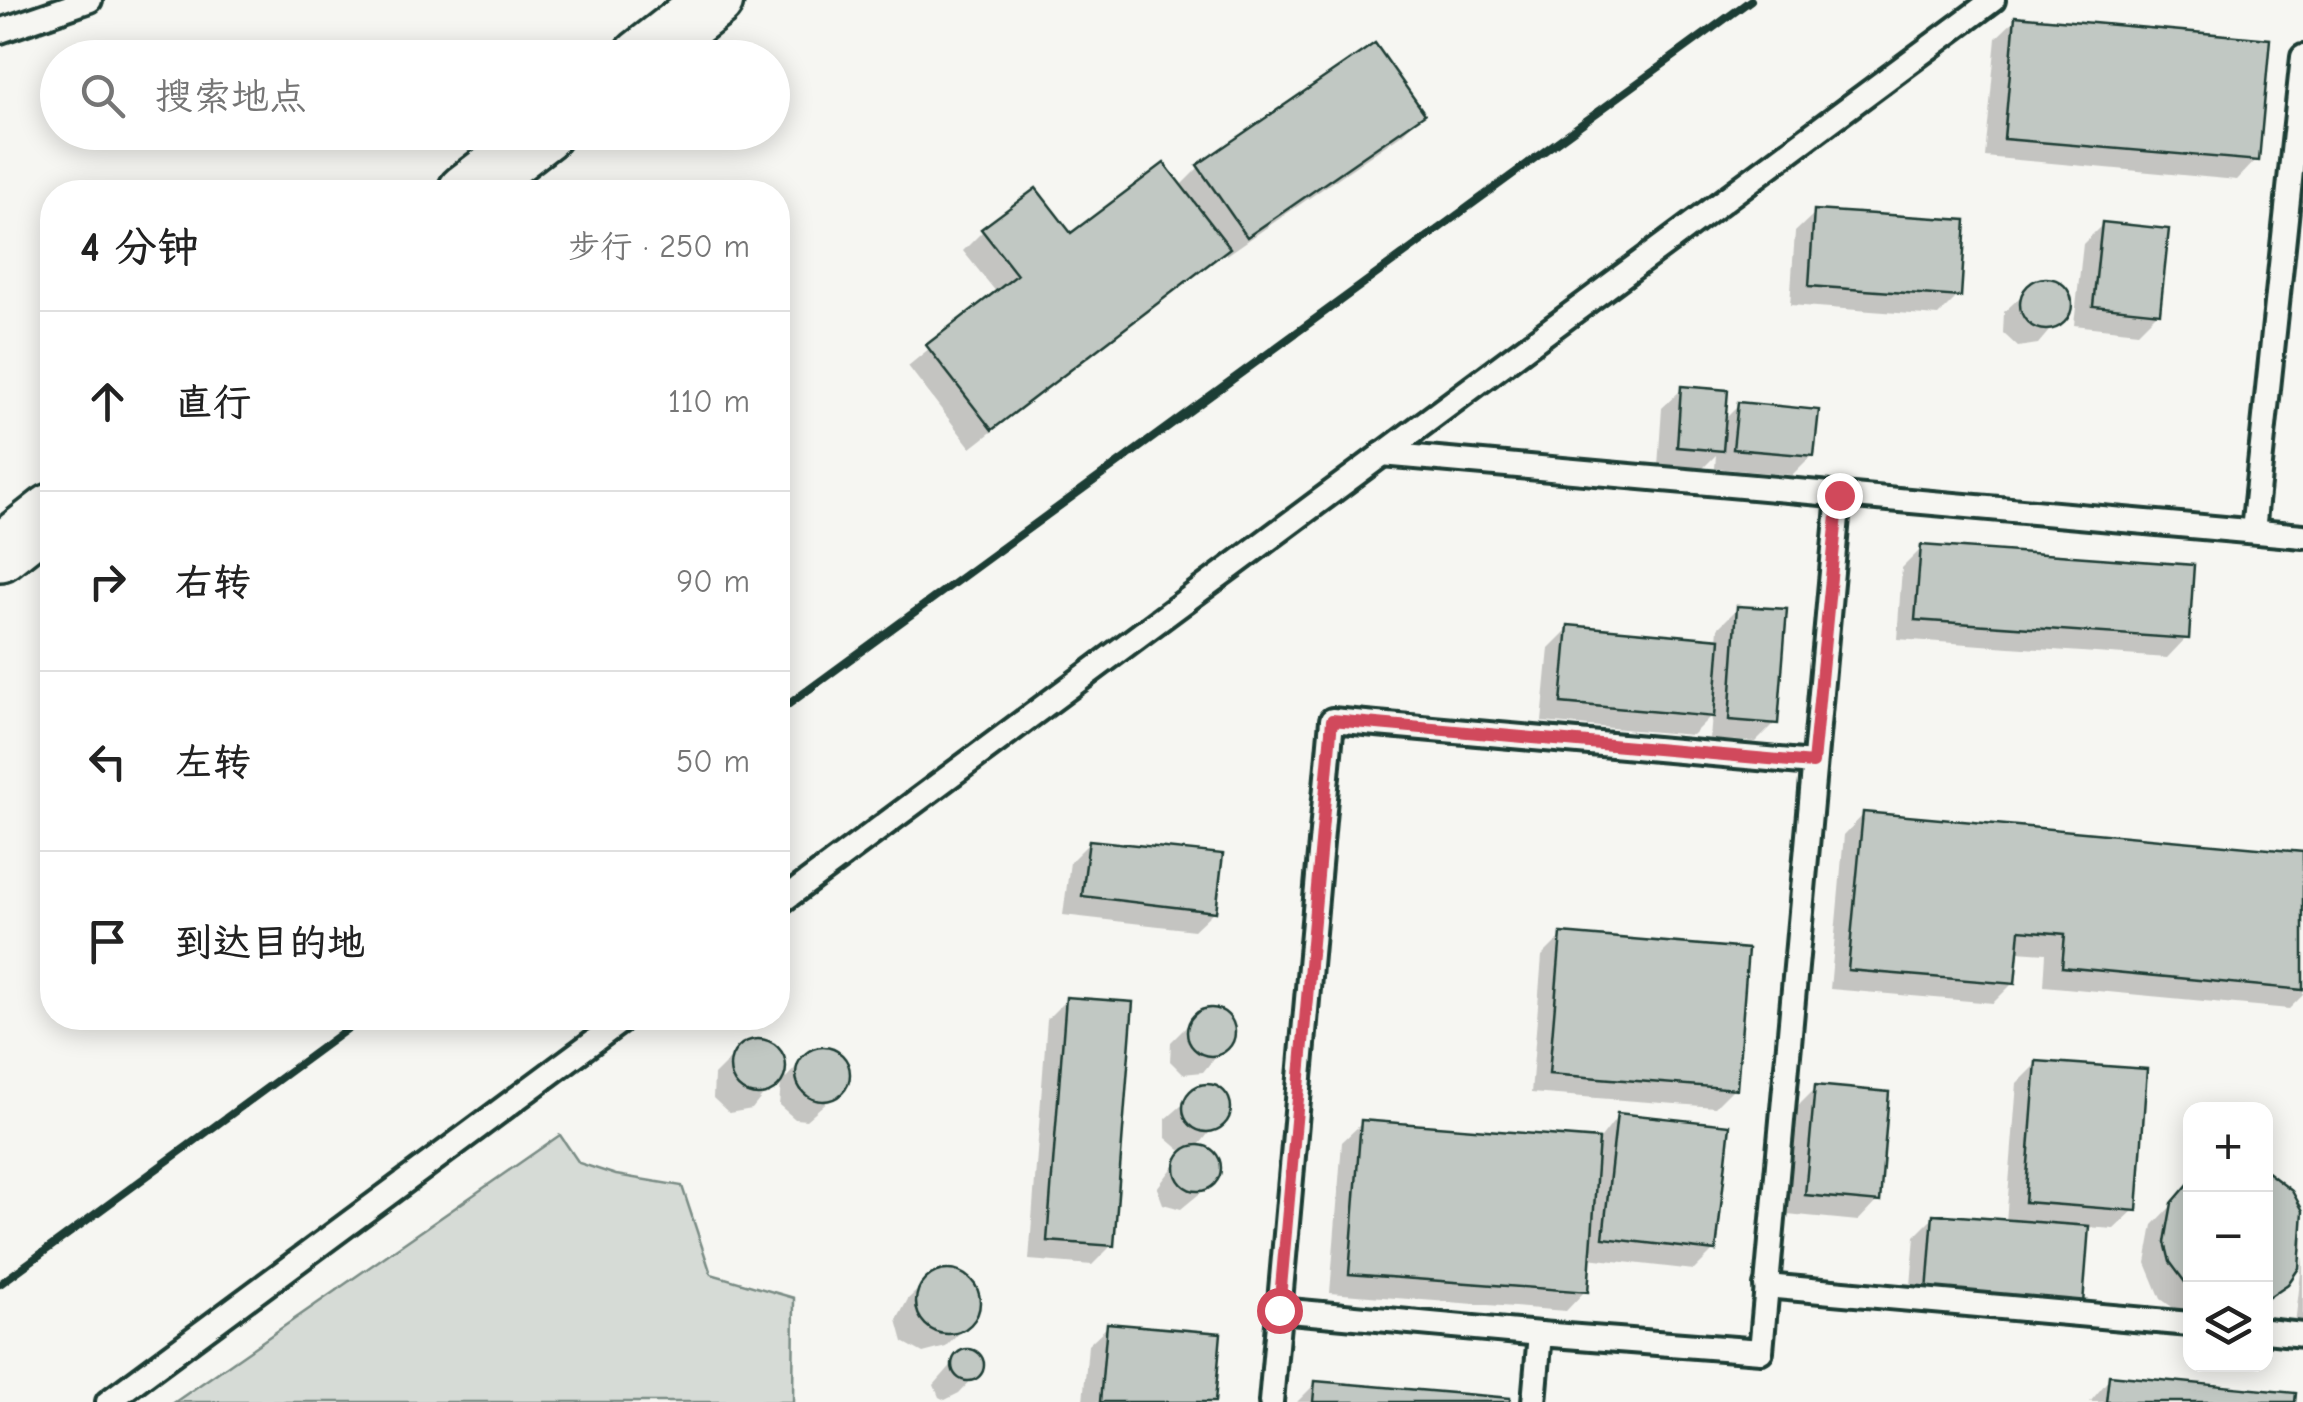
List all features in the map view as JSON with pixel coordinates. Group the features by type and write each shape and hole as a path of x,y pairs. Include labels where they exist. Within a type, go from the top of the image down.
{"street":[{"path":"663,40 715,0"},
{"path":"482,180 521,150"},
{"path":"0,553 40,521"}],"lane":[{"path":"0,31 90,0"},
{"path":"790,895 1993,0"},
{"path":"2253,531 2303,57"},
{"path":"1382,454 2303,536"},
{"path":"1279,1310 1761,1352 1839,495"},
{"path":"1271,1402 1332,720 1813,763"},
{"path":"108,1402 609,1030"},
{"path":"1766,1286 2183,1323"},
{"path":"2273,1332 2303,1334"},
{"path":"1534,1402 1540,1334"}],"shaded area":[{"path":"560,1135 579,1163 616,1175 682,1186 711,1274 794,1298 793,1402 175,1402"}],"building":[{"path":"2015,16 2270,39 2259,161 2004,139"},
{"path":"1375,43 1425,114 1247,237 1197,165"},
{"path":"1164,163 1230,248 992,430 926,345 1017,275 981,229 1036,188 1071,233"},
{"path":"1814,210 1966,220 1961,297 1809,286"},
{"path":"2102,222 2169,229 2160,313 2093,306"},
{"path":"2046,278 2064,286 2072,304 2064,322 2046,330 2028,322 2020,304 2028,286"},
{"path":"1681,386 1728,390 1723,451 1677,447"},
{"path":"1738,402 1819,410 1814,456 1733,449"},
{"path":"1921,545 2194,565 2189,639 1915,620"},
{"path":"1737,606 1787,609 1778,724 1729,720"},
{"path":"1568,625 1720,639 1714,717 1561,703"},
{"path":"1863,812 2303,852 2303,990 2062,967 2065,934 2020,930 2015,984 1848,970"},
{"path":"1089,840 1223,854 1216,912 1082,896"},
{"path":"1561,933 1748,949 1737,1089 1549,1074"},
{"path":"1066,997 1133,1002 1114,1246 1047,1241"},
{"path":"1211,1008 1228,1015 1235,1032 1228,1049 1211,1056 1194,1049 1187,1032 1194,1015"},
{"path":"758,1039 778,1047 786,1067 778,1087 758,1095 738,1087 730,1067 738,1047"},
{"path":"823,1047 842,1055 850,1074 842,1093 823,1101 804,1093 796,1074 804,1055"},
{"path":"2036,1061 2147,1069 2137,1211 2025,1202"},
{"path":"1207,1084 1224,1091 1231,1108 1224,1125 1207,1132 1190,1125 1183,1108 1190,1091"},
{"path":"1815,1085 1889,1092 1880,1202 1805,1195"},
{"path":"1617,1113 1730,1125 1716,1251 1603,1238"},
{"path":"1361,1120 1599,1139 1588,1292 1349,1274"},
{"path":"1198,1145 1214,1152 1221,1168 1214,1184 1198,1191 1182,1184 1175,1168 1182,1152"},
{"path":"2273,1176 2292,1191 2303,1211 2299,1268 2288,1284 2273,1294"},
{"path":"2183,1190 2183,1280 2170,1262 2165,1242 2172,1203"},
{"path":"1933,1214 2089,1226 2083,1304 1927,1292"},
{"path":"948,1270 971,1279 980,1302 971,1325 948,1334 925,1325 916,1302 925,1279"},
{"path":"1107,1323 1221,1333 1215,1402 1100,1402"},
{"path":"968,1349 979,1354 984,1365 979,1376 968,1381 957,1376 952,1365 957,1354"},
{"path":"2109,1375 2296,1393 2295,1402 2106,1402"},
{"path":"1315,1381 1510,1398 1510,1402 1313,1402"}],"railway":[{"path":"790,703 1751,0"},
{"path":"0,1284 346,1030"}],"route":[{"path":"1279,1310 1332,720 1813,763 1839,495"}]}
